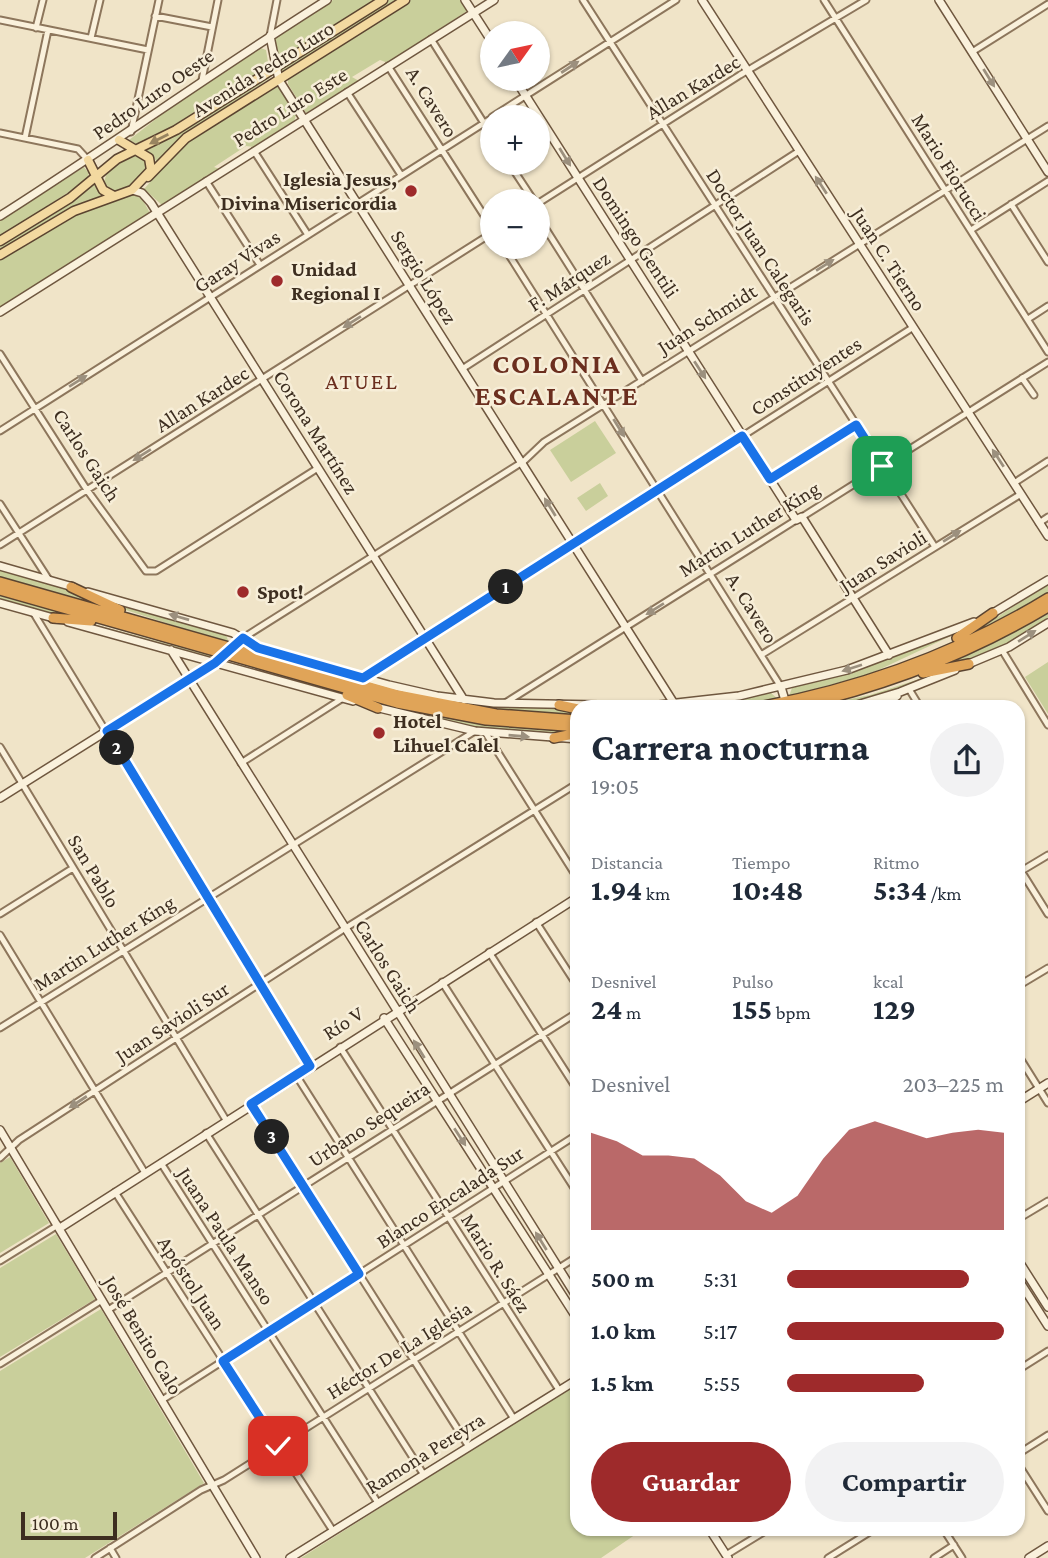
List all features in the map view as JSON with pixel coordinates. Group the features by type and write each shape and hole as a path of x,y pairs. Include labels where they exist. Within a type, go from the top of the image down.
{"highway":[{"path":"0,582 194,637"},
{"path":"71,587 104,605 168,624 292,679 354,697 377,708"},
{"path":"0,590 178,640"},
{"path":"804,700 881,675 964,642 1048,598"},
{"path":"824,700 873,686 934,663 1048,607"},
{"path":"881,675 904,660 970,632 993,613"},
{"path":"53,618 84,620 229,651 431,703 504,715 570,719"},
{"path":"260,664 431,711 513,724 570,727"},
{"path":"824,700 877,690 927,671 969,664"},
{"path":"559,705 570,707"},
{"path":"554,738 570,735"}],"main road":[{"name":"Avenida Pedro Luro","path":"0,241 70,198 117,159 171,133 383,0"},
{"name":"Avenida Pedro Luro","path":"0,254 74,211 132,190 181,142 405,0"},
{"path":"119,140 138,151 152,164 148,177"},
{"path":"88,160 102,188 114,196"},
{"path":"102,188 100,179 103,170"}],"street":[{"path":"36,28 43,0"},
{"path":"91,38 100,0"},
{"path":"131,132 159,0"},
{"path":"202,80 218,0"},
{"path":"270,36 277,0"},
{"name":"Pedro Luro Oeste","path":"0,216 119,140 202,80 327,0"},
{"path":"465,0 480,24"},
{"name":"Pedro Luro Este","path":"0,313 494,0"},
{"name":"Doctor Juan Calegaris","path":"583,0 934,547"},
{"name":"Garay Vivas","path":"511,105 676,0"},
{"name":"Juan C. Tierno","path":"702,0 1048,536"},
{"name":"Mario Fiorucci","path":"824,0 1048,352"},
{"name":"Allan Kardec","path":"550,195 866,0"},
{"path":"939,0 1048,172"},
{"path":"972,52 1048,5"},
{"path":"155,16 212,27"},
{"path":"0,20 148,50"},
{"path":"25,138 47,30"},
{"name":"Sergio López","path":"270,36 279,80 672,700"},
{"path":"431,39 480,116"},
{"path":"260,42 270,46"},
{"name":"A. Cavero","path":"388,66 480,211"},
{"name":"Domingo Gentili","path":"523,91 742,436 889,655"},
{"path":"347,92 401,176"},
{"name":"Garay Vivas","path":"0,431 480,125"},
{"name":"Juan Schmidt","path":"0,798 215,663 243,638 522,462 542,443 1048,126"},
{"path":"0,133 78,149 88,160"},
{"path":"254,150 308,235"},
{"name":"F. Márquez","path":"462,369 799,151"},
{"path":"206,181 260,265"},
{"path":"971,230 1048,181"},
{"name":"Corona Martínez","path":"132,190 144,195 157,212 464,700"},
{"path":"1011,204 1048,262"},
{"path":"550,236 642,380"},
{"name":"Allan Kardec","path":"0,545 480,238"},
{"name":"A. Cavero","path":"512,259 787,700"},
{"path":"1028,319 1048,306"},
{"name":"Constituyentes","path":"363,678 912,328"},
{"name":"Carlos Gaich","path":"0,354 87,490 141,566 149,572 318,468"},
{"name":"Martin Luther King","path":"505,703 1048,362"},
{"path":"1022,378 1034,395"},
{"path":"770,479 856,425"},
{"path":"1014,483 1048,461"},
{"name":"Juan Savioli","path":"761,655 1021,494"},
{"path":"0,503 49,580"},
{"path":"1040,523 1048,517"},
{"path":"0,566 243,638 258,648 363,678 464,700 570,705"},
{"path":"704,700 781,687 889,655 993,613 1048,580"},
{"path":"0,603 377,708 475,731 570,739"},
{"path":"33,612 310,1066"},
{"path":"873,700 909,689 1002,650 1048,623"},
{"name":"Carlos Gaich","path":"171,650 570,1287"},
{"path":"1002,650 1048,725"},
{"path":"891,700 909,689"},
{"path":"909,689 916,700"},
{"path":"241,763 343,698"},
{"name":"Martin Luther King","path":"0,1028 475,731"},
{"path":"485,732 570,866"},
{"name":"San Pablo","path":"0,747 226,1120"},
{"name":"Juan Savioli Sur","path":"0,1157 95,1091 344,929 570,788"},
{"path":"1025,867 1048,855"},
{"path":"0,914 73,868"},
{"path":"1025,878 1048,914"},
{"name":"Río V","path":"0,1261 115,1192 570,902"},
{"path":"536,922 570,975"},
{"path":"0,935 145,1173"},
{"path":"489,952 570,1079"},
{"path":"1025,982 1048,968"},
{"path":"442,982 570,1182"},
{"name":"Urbano Sequeira","path":"108,1310 570,1017"},
{"name":"Carlos Gaich","path":"384,1018 570,1308"},
{"name":"Mario R. Sáez","path":"340,1046 559,1390"},
{"path":"1025,1066 1048,1102"},
{"path":"296,1075 514,1419"},
{"path":"1025,1098 1048,1083"},
{"path":"251,1104 468,1447"},
{"name":"José Benito Calo","path":"0,1130 256,1558"},
{"path":"206,1133 424,1475"},
{"name":"Blanco Encalada Sur","path":"162,1401 570,1138"},
{"name":"Juana Paula Manso","path":"161,1163 378,1503"},
{"name":"Apóstol Juan","path":"115,1192 333,1531"},
{"path":"1025,1215 1048,1200"},
{"name":"Héctor De La Iglesia","path":"95,1558 278,1446 570,1261"},
{"path":"1025,1271 1048,1307"},
{"path":"1025,1290 1048,1326"},
{"path":"0,1363 103,1300"},
{"path":"1025,1366 1048,1351"},
{"name":"Ramona Pereyra","path":"290,1558 570,1384"},
{"path":"1025,1450 1048,1435"},
{"path":"1025,1475 1048,1511"},
{"path":"714,1536 727,1557 757,1536"},
{"path":"828,1558 863,1536"},
{"path":"948,1536 962,1558"},
{"path":"934,1558 954,1545"},
{"path":"1028,1558 1048,1546"},
{"path":"110,1548 116,1558"}],"green space":[{"path":"333,0 377,0 284,58 279,56 274,37"},
{"path":"388,0 400,0 282,73 282,67"},
{"path":"411,0 460,0 467,11 388,63 380,60 352,77 359,81 306,113 288,84 288,78"},
{"path":"258,47 266,50 269,68 169,130 139,145 129,140 197,87"},
{"path":"269,76 270,78 183,137 157,162 146,150"},
{"path":"277,85 296,115 294,122 254,147 246,146 214,167 220,169 162,205 144,189 186,142"},
{"path":"133,155 146,159 148,170 125,189 108,189 104,182 107,172"},
{"path":"84,167 89,173 87,180 0,237 0,220"},
{"path":"93,183 102,196 62,213 0,251 0,244"},
{"path":"134,195 142,199 150,213 0,307 0,258 81,211"},
{"path":"595,421 616,453 571,482 550,450"},
{"path":"600,483 608,496 586,511 577,498"},
{"path":"0,570 68,589 97,605 0,578"},
{"path":"1048,584 1048,594 976,631"},
{"path":"0,592 86,618 52,613 0,599"},
{"path":"98,598 226,635 229,643 110,605"},
{"path":"1048,611 1048,619 1008,642 968,659 938,666"},
{"path":"85,622 213,656 207,658"},
{"path":"972,626 870,674 789,696 792,688 870,665"},
{"path":"244,646 373,684 243,649"},
{"path":"1048,662 1048,714 1025,677"},
{"path":"941,672 893,691 861,700 845,700 870,695"},
{"path":"771,693 778,699 773,700 726,700"},
{"path":"361,697 467,721 570,731 525,734 496,731 436,720"},
{"path":"444,700 562,710 570,711 570,716 491,708"},
{"path":"10,1157 49,1223 0,1253 0,1163"},
{"path":"56,1234 95,1299 0,1357 0,1268"},
{"path":"101,1309 204,1483 85,1558 0,1558 0,1371"},
{"path":"570,1387 570,1536 633,1536 601,1558 301,1558"}],"place":[{"name":"Iglesia Jesus, Divina Misericordia","path":"411,191"},
{"name":"Unidad Regional I","path":"277,281"},
{"name":"Spot!","path":"243,592"},
{"name":"Hotel Lihuel Calel","path":"379,733"}],"district":[{"name":"COLONIA ESCALANTE","path":"557,379"},
{"name":"ATUEL","path":"362,381"}],"route":[{"path":"278,1446 223,1361 359,1274 251,1104 310,1066 107,731 224,657 243,638 258,648 363,678 742,436 770,479 856,425 882,466"}]}
